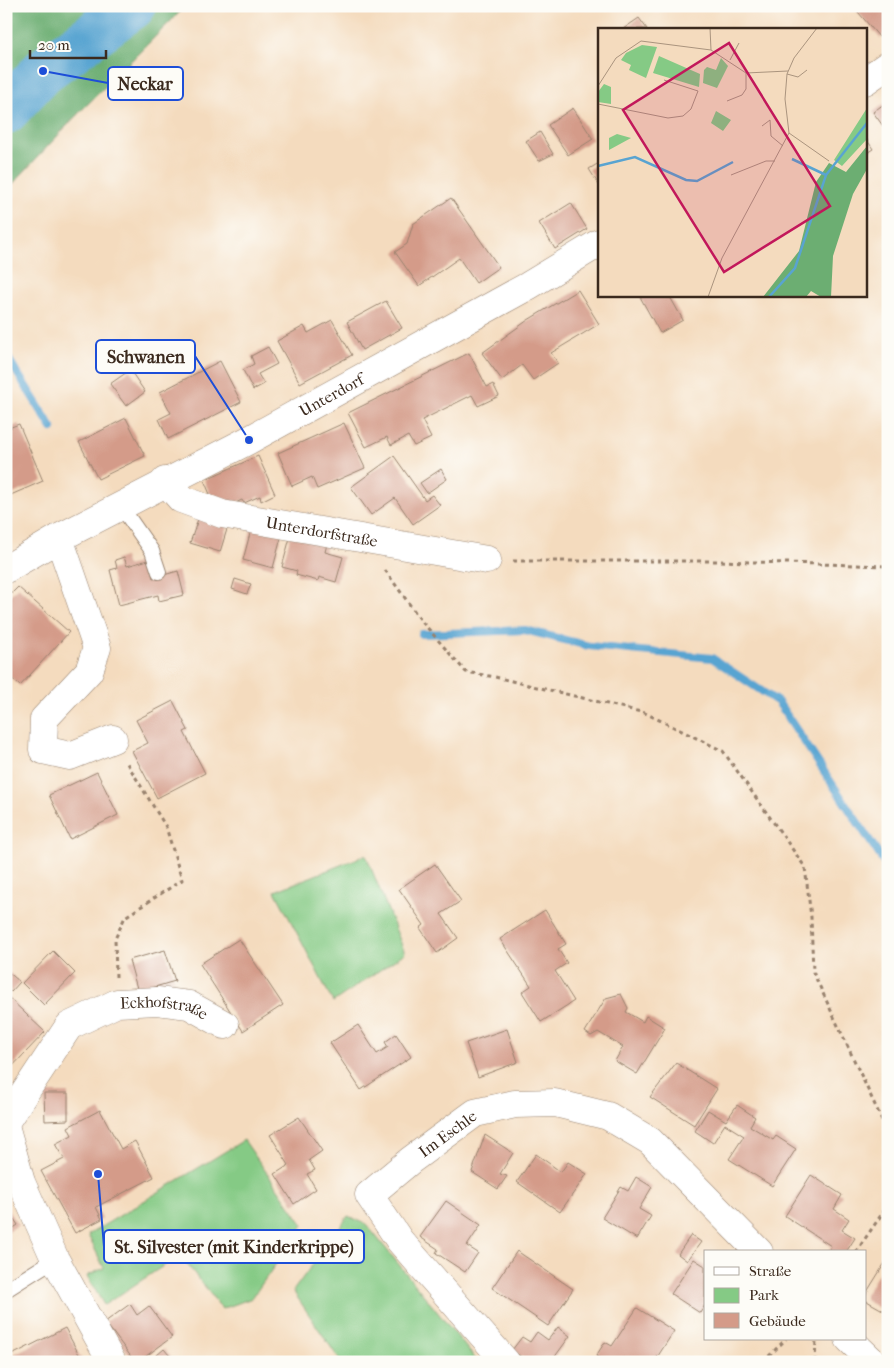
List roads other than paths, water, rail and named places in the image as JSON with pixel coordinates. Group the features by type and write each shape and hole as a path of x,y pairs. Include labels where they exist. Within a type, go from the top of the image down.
{"street":[{"path":"866,80 888,65"},
{"name":"Unterdorf","path":"6,569 59,538 165,481 266,430 528,286 598,244"},
{"name":"Unterdorfstraße","path":"165,481 181,499 222,514 363,540 487,560"},
{"path":"59,538 97,648 89,671 44,719 43,750 70,756 113,739"},
{"name":"Eckhofstraße","path":"6,1121 69,1026 117,1003 157,1001 189,1005 226,1025"},
{"name":"Im Eschle","path":"506,1362 400,1241 370,1195 411,1160 475,1113 516,1104 555,1103 608,1116 650,1141 757,1250"},
{"path":"6,1129 14,1182 112,1362"},
{"path":"849,1340 873,1362"}],"lane":[{"path":"120,505 152,551 159,572"},
{"path":"6,1290 55,1260"}],"waterway":[{"path":"6,111 43,71 133,6"},
{"path":"6,355 52,428"},
{"path":"422,634 525,630 589,646 712,658 778,702 888,868"}],"place":[{"name":"Neckar","path":"43,71"},
{"name":"Schwanen","path":"249,440"},
{"name":"St. Silvester (mit Kinderkrippe)","path":"98,1174"}]}
